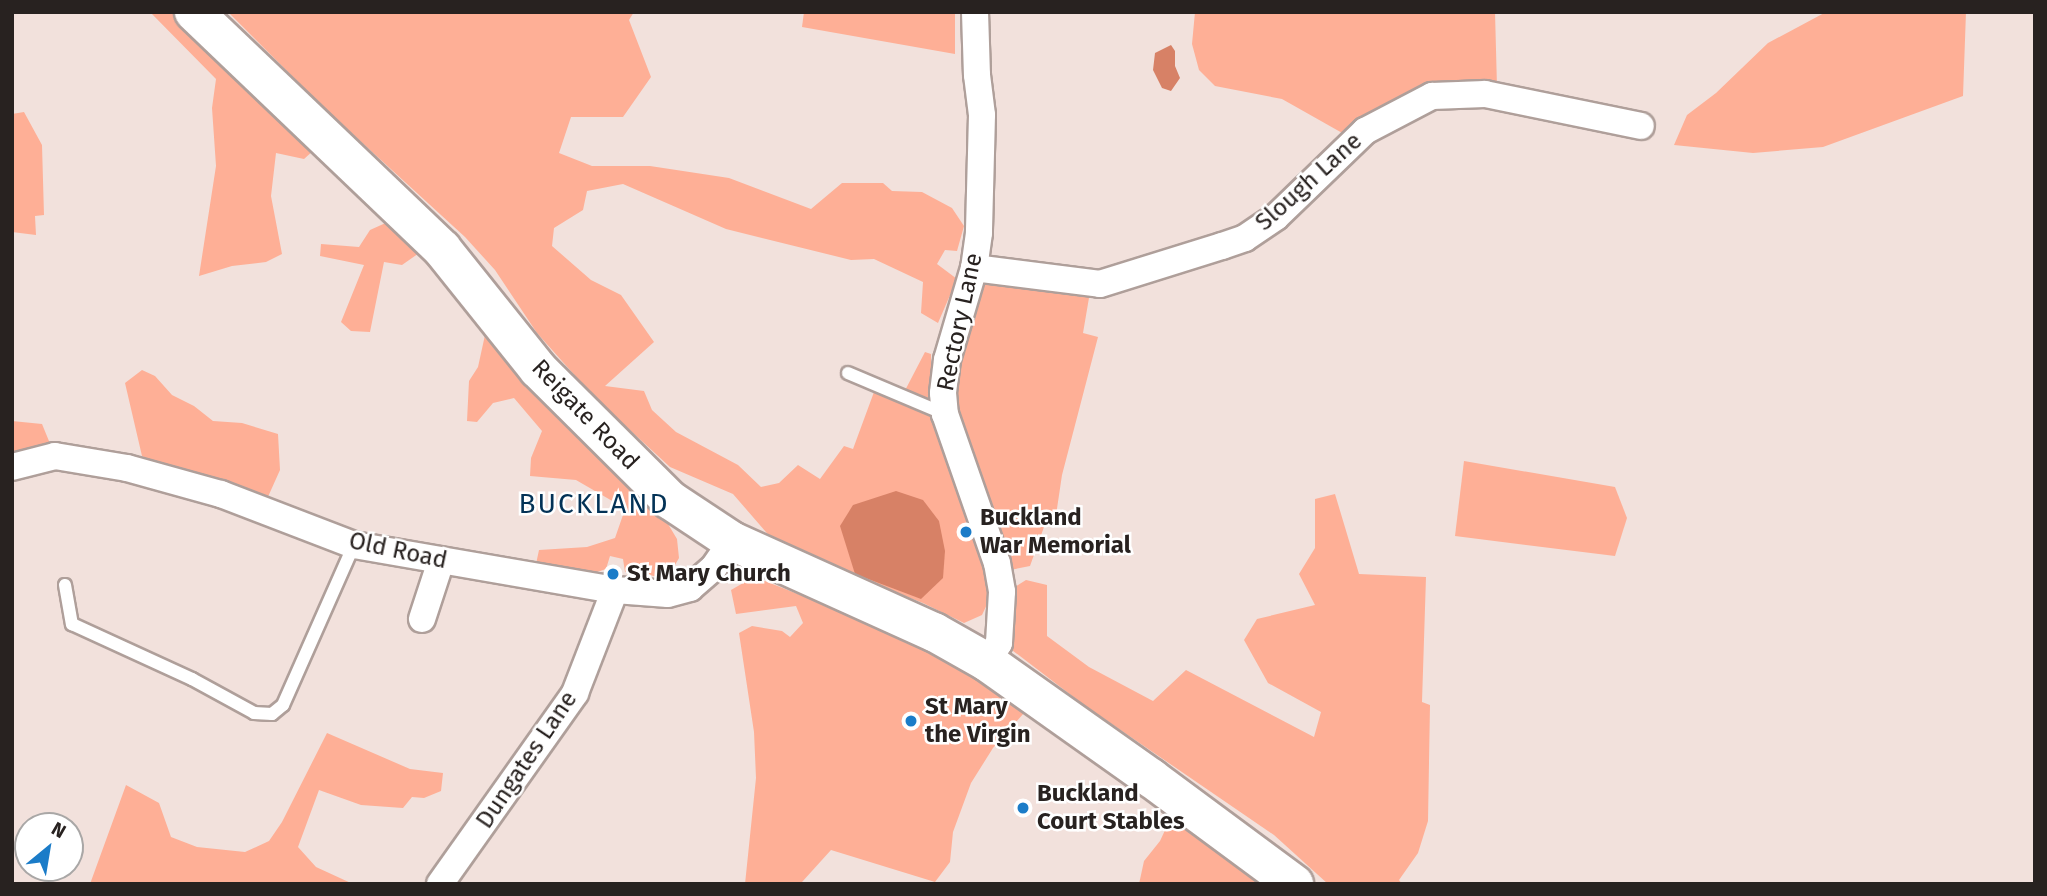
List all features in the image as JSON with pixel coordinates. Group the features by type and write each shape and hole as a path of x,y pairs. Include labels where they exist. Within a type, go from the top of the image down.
{"main road":[{"name":"Reigate Road","path":"194,12 442,248 538,369 670,500 732,541 934,632 986,662 1151,778 1294,884"}],"street":[{"name":"Rectory Lane","path":"975,12 976,75 982,115 978,233 974,268 947,360 943,393 945,414 997,563 1002,592 999,643 986,662"},
{"name":"Slough Lane","path":"974,268 1100,284 1186,259 1245,237 1276,217 1365,131 1432,96 1485,94 1640,126"},
{"name":"Old Road","path":"12,467 55,456 127,468 221,494 354,545 615,590 668,594 691,588 714,567 732,541"},
{"path":"422,620 441,561"},
{"name":"Dungates Lane","path":"440,884 576,693 615,590"}],"lane":[{"path":"848,373 945,414"},
{"path":"65,585 72,624 192,679 254,713 272,714 284,705 354,545"}],"shaded area":[{"path":"150,12 174,12 233,76 314,150 304,159 276,153 271,196 282,254 266,262 232,266 199,276 216,166 212,108 216,79"},
{"path":"228,12 634,12 629,20 651,77 623,117 571,117 559,153 592,166 650,166 729,178 811,209 842,183 883,183 892,191 922,192 952,208 964,226 957,251 945,250 937,264 957,279 938,323 921,313 923,282 874,259 851,260 726,229 623,184 587,191 583,210 554,228 552,246 591,280 621,295 654,342 605,386 644,391 652,410 676,432 738,465 761,487 779,483 798,465 820,479 844,446 853,449 874,392 899,402 925,352 931,354 932,400 983,547 990,598 982,615 964,623 923,603 779,547 733,494 670,467 594,397 537,333 495,270 465,237 322,106"},
{"path":"804,12 955,12 955,54 802,27"},
{"path":"1195,12 1495,12 1497,87 1344,134 1282,99 1215,86 1199,70 1192,44"},
{"path":"1826,12 1966,12 1963,96 1823,147 1753,153 1674,145 1687,115 1716,93 1768,43"},
{"path":"1171,45 1175,51 1175,66 1180,78 1171,91 1162,88 1153,70 1155,53"},
{"path":"24,112 42,145 44,215 35,216 36,235 12,232 12,114"},
{"path":"390,221 422,251 402,265 384,262 370,332 351,331 341,322 364,265 320,256 321,244 359,247 370,230"},
{"path":"989,282 1090,292 1083,333 1098,337 1062,475 1055,522 1044,527 1030,566 1010,570 957,419 954,358 975,290"},
{"path":"490,333 665,519 677,539 679,558 672,570 657,577 633,570 625,572 623,559 610,556 606,569 591,574 536,564 539,550 587,547 615,538 623,515 614,502 576,480 530,476 531,458 542,431 514,398 493,403 477,422 467,421 469,381 478,367 485,335"},
{"path":"142,370 155,376 172,395 194,406 213,421 242,423 278,434 280,470 267,499 169,470 142,456 125,383"},
{"path":"12,421 42,424 51,446 12,460"},
{"path":"1464,461 1615,487 1627,518 1615,556 1455,536"},
{"path":"896,491 923,500 939,521 945,551 943,578 921,599 855,574 840,526 853,505"},
{"path":"1335,494 1359,574 1426,577 1422,702 1430,705 1428,821 1418,853 1399,880 1402,884 1328,884 1274,835 1084,705 1008,647 1013,588 1026,580 1047,585 1047,636 1089,667 1153,701 1186,670 1314,737 1321,712 1268,683 1244,640 1257,619 1315,605 1299,574 1315,548 1315,499"},
{"path":"765,581 931,647 1023,704 1024,713 993,748 971,783 953,832 950,862 935,882 831,850 802,882 745,884 756,778 754,732 739,633 752,626 782,631 790,637 803,623 796,606 736,614 731,590 745,582"},
{"path":"327,733 410,769 443,773 441,791 424,798 412,797 403,808 361,805 319,790 298,847 316,867 353,884 90,884 126,785 159,803 171,837 197,847 245,852 269,841 282,822"},
{"path":"1173,813 1268,884 1139,884 1144,861 1160,841"}],"place":[{"name":"Buckland War Memorial","path":"966,532"},
{"name":"St Mary Church","path":"613,574"},
{"name":"St Mary the Virgin","path":"911,721"},
{"name":"Buckland Court Stables","path":"1023,808"}],"district":[{"name":"BUCKLAND","path":"594,504"}]}
